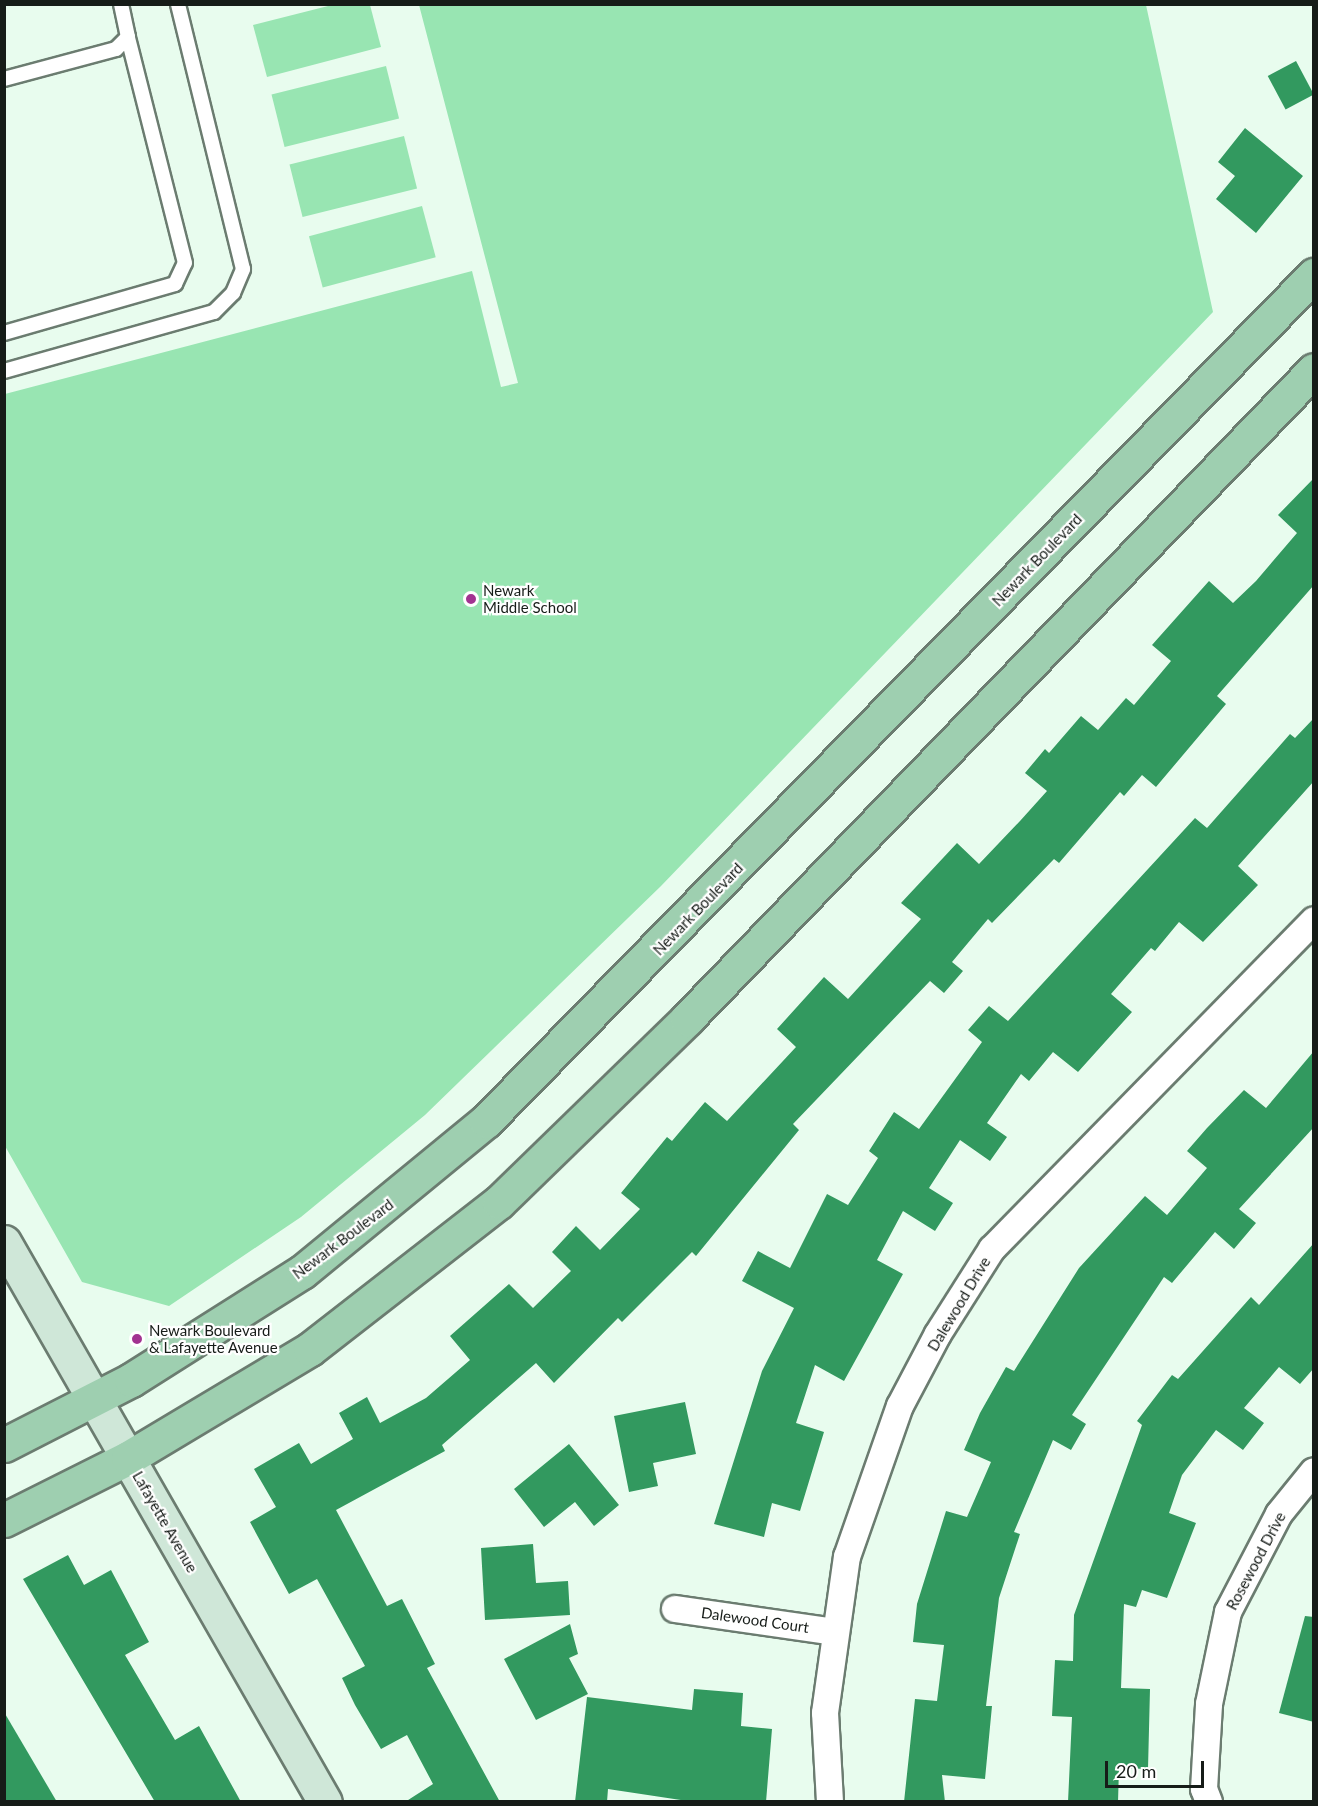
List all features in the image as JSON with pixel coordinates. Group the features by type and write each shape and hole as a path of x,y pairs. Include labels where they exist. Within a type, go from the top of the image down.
{"main road":[{"name":"Newark Boulevard","path":"4,1445 95,1399 303,1272 486,1121 1314,275"},
{"path":"4,1520 128,1458 310,1349 499,1202 695,1010 1314,370"}],"street":[{"name":"Dalewood Drive","path":"830,1802 825,1713 847,1557 900,1406 992,1250 1314,920"},
{"name":"Lafayette Avenue","path":"4,1242 325,1802"},
{"name":"Rosewood Drive","path":"1209,1802 1204,1788 1209,1704 1228,1612 1279,1514 1314,1471"},
{"name":"Dalewood Court","path":"675,1609 836,1632"}],"lane":[{"path":"4,333 175,284 185,263 121,4"},
{"path":"4,371 214,312 233,293 243,270 178,4"},
{"path":"4,79 116,49 128,37"}],"green space":[{"path":"332,5 370,5 381,47 267,77 253,25"},
{"name":"Newark Middle School","path":"419,5 1146,5 1213,312 661,886 425,1115 301,1217 169,1306 82,1282 5,1146 5,394 472,271 501,387 518,383"},
{"path":"386,66 399,118 285,147 272,95"},
{"path":"404,136 417,188 303,217 290,165"},
{"path":"422,206 436,257 323,287 309,236"}],"building":[{"path":"1296,61 1314,95 1286,110 1268,76"},
{"path":"1245,128 1303,176 1256,233 1216,199 1235,176 1218,162"},
{"path":"1314,478 1314,585 1217,696 1226,704 1156,787 1142,775 1124,796 1120,792 1059,863 1054,859 992,923 988,919 952,962 963,971 944,993 930,981 793,1124 799,1130 696,1256 692,1252 622,1322 618,1318 554,1383 536,1363 442,1445 445,1451 336,1510 387,1606 402,1599 435,1664 427,1668 500,1802 405,1802 433,1784 407,1735 381,1749 355,1705 342,1678 365,1666 317,1579 289,1594 250,1522 276,1507 254,1469 299,1443 311,1464 353,1439 339,1413 367,1397 380,1423 426,1398 470,1360 450,1336 509,1284 533,1308 571,1271 552,1252 576,1226 600,1250 640,1209 621,1193 667,1137 672,1141 705,1102 727,1121 796,1047 777,1029 824,977 848,999 921,919 901,903 957,843 979,864 1047,791 1025,773 1045,749 1049,753 1081,716 1098,730 1126,698 1134,705 1171,661 1152,645 1209,581 1233,603 1256,581 1297,533 1278,515"},
{"path":"1314,718 1314,781 1238,866 1258,885 1203,942 1179,922 1155,951 1151,948 1111,994 1132,1012 1078,1072 1053,1052 1029,1081 1021,1074 987,1123 1007,1137 990,1161 960,1140 929,1188 953,1203 935,1231 903,1211 877,1260 903,1274 844,1381 815,1365 796,1423 824,1432 800,1511 772,1503 764,1537 714,1524 762,1371 794,1308 742,1281 758,1251 790,1268 827,1194 848,1205 878,1158 869,1151 894,1112 919,1129 982,1042 968,1030 989,1006 1008,1021 1195,818 1207,828 1290,734 1295,738"},
{"path":"1314,1051 1314,1127 1239,1209 1256,1223 1234,1249 1215,1232 1172,1283 1164,1277 1072,1415 1086,1424 1071,1450 1053,1440 1014,1532 1020,1534 999,1598 986,1706 992,1706 985,1779 942,1775 945,1802 904,1802 915,1699 937,1701 944,1645 913,1642 917,1604 946,1511 967,1517 991,1462 964,1450 980,1413 1006,1367 1014,1371 1079,1268 1145,1196 1167,1215 1207,1168 1187,1151 1207,1128 1244,1090 1266,1108"},
{"path":"1314,1243 1314,1368 1300,1384 1279,1367 1244,1408 1264,1423 1243,1450 1216,1430 1182,1475 1169,1513 1196,1523 1167,1598 1142,1590 1136,1607 1124,1604 1121,1688 1150,1689 1148,1769 1119,1768 1118,1802 1068,1802 1072,1717 1052,1716 1055,1660 1073,1661 1074,1615 1142,1425 1137,1421 1172,1375 1178,1379 1251,1297 1259,1305"},
{"path":"685,1402 696,1454 653,1463 658,1486 629,1492 614,1416"},
{"path":"569,1444 619,1505 594,1526 575,1502 544,1527 514,1489"},
{"path":"533,1544 536,1583 568,1581 570,1615 485,1620 481,1548"},
{"path":"68,1555 84,1585 111,1570 149,1642 125,1655 175,1740 199,1726 241,1802 155,1802 23,1579"},
{"path":"1305,1616 1314,1617 1314,1722 1279,1713"},
{"path":"570,1624 578,1654 569,1658 588,1694 536,1720 504,1659"},
{"path":"694,1689 743,1693 741,1726 772,1729 766,1802 694,1802 608,1789 607,1802 575,1802 587,1697 692,1710"},
{"path":"4,1712 57,1802 4,1802"}],"place":[{"name":"Newark Middle School","path":"471,599"},
{"name":"Newark Boulevard & Lafayette Avenue","path":"137,1339"}]}
